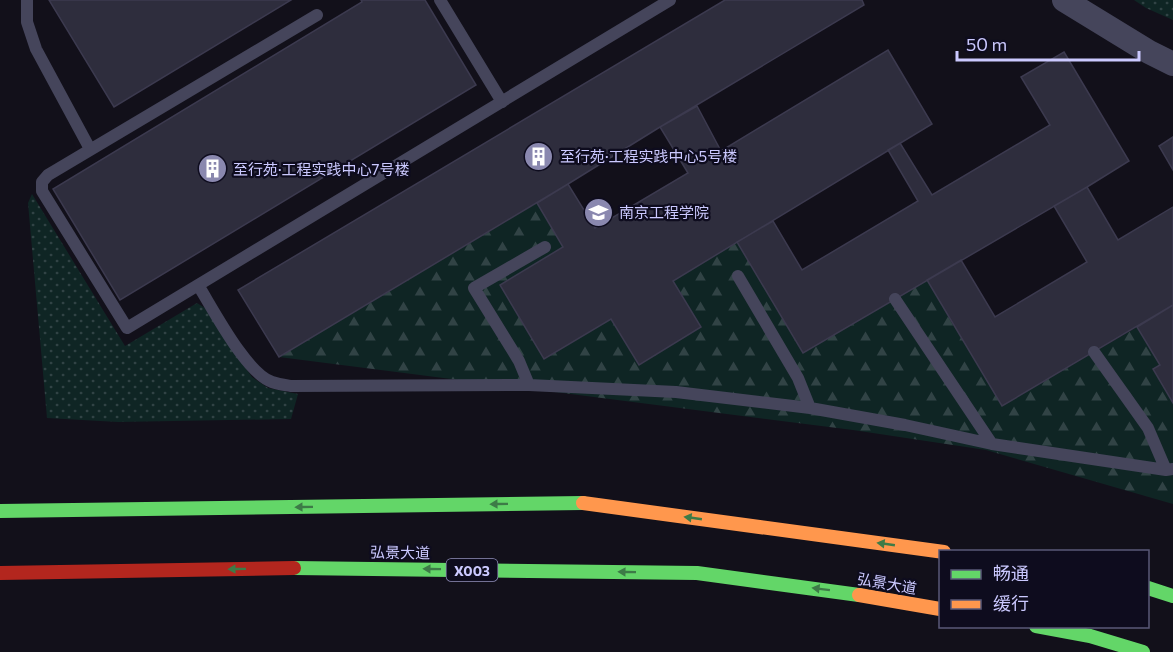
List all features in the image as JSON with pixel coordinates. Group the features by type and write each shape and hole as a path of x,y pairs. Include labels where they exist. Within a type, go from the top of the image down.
{"main road":[{"path":"0,511 585,503 939,551"},
{"name":"弘景大道","path":"0,573 323,568 697,573 837,591 939,609"},
{"path":"1149,588 1173,596"},
{"path":"1042,628 1090,636 1143,652"}],"street":[{"path":"1064,0 1149,52 1173,64"}],"lane":[{"path":"27,0 27,22 36,49 90,149"},
{"path":"440,0 502,102"},
{"path":"317,15 90,149 48,175 42,182 42,191 127,328 670,0"},
{"path":"529,385 519,361 474,288 545,247"},
{"path":"738,276 798,378 810,408"},
{"path":"198,285 242,355 259,375 272,382 291,386 529,385 676,392 810,408 992,444 1170,470"},
{"path":"895,299 992,444"},
{"path":"1094,352 1148,428 1170,470"}],"green space":[{"path":"1134,0 1173,0 1173,20 1146,8"},
{"path":"32,194 125,346 197,303 205,308 252,377 268,388 298,394 291,419 118,422 47,418 28,203"},
{"path":"537,203 563,247 500,285 544,359 611,319 639,365 700,328 673,281 737,242 803,353 927,280 1002,406 1137,327 1160,365 1153,370 1173,403 1173,504 986,450 853,430 279,357"}],"building":[{"path":"49,0 291,0 114,107"},
{"name":"至行苑·工程实践中心7号楼","path":"361,0 425,0 476,85 120,300 53,189 362,2"},
{"name":"至行苑·工程实践中心5号楼","path":"725,0 862,0 864,5 279,357 238,290"},
{"path":"888,50 932,124 673,281 701,327 639,365 611,319 544,359 500,285 563,247 537,203 568,184 595,228 688,173 660,127 697,106 721,151"},
{"path":"1064,52 1129,161 803,353 737,242 773,221 802,270 918,201 888,150 900,143 932,195 1050,125 1021,77"},
{"path":"1173,137 1173,170 1159,146"},
{"path":"1087,187 1118,240 1173,207 1173,305 1002,406 927,280 961,260 995,317 1087,262 1054,206"},
{"path":"1173,305 1173,403 1153,369 1160,365 1137,327"}],"traffic: fast":[{"path":"0,511 583,503"},
{"path":"294,568 697,573 859,595"},
{"path":"1149,588 1173,596"},
{"path":"1047,628 1090,636 1143,652"}],"traffic: slow":[{"path":"583,503 939,551"},
{"path":"859,595 939,609"}],"traffic: jam":[{"path":"0,573 294,568"}],"place":[{"name":"至行苑·工程实践中心5号楼","path":"539,156"},
{"name":"至行苑·工程实践中心7号楼","path":"212,169"},
{"name":"南京工程学院","path":"598,212"}]}
